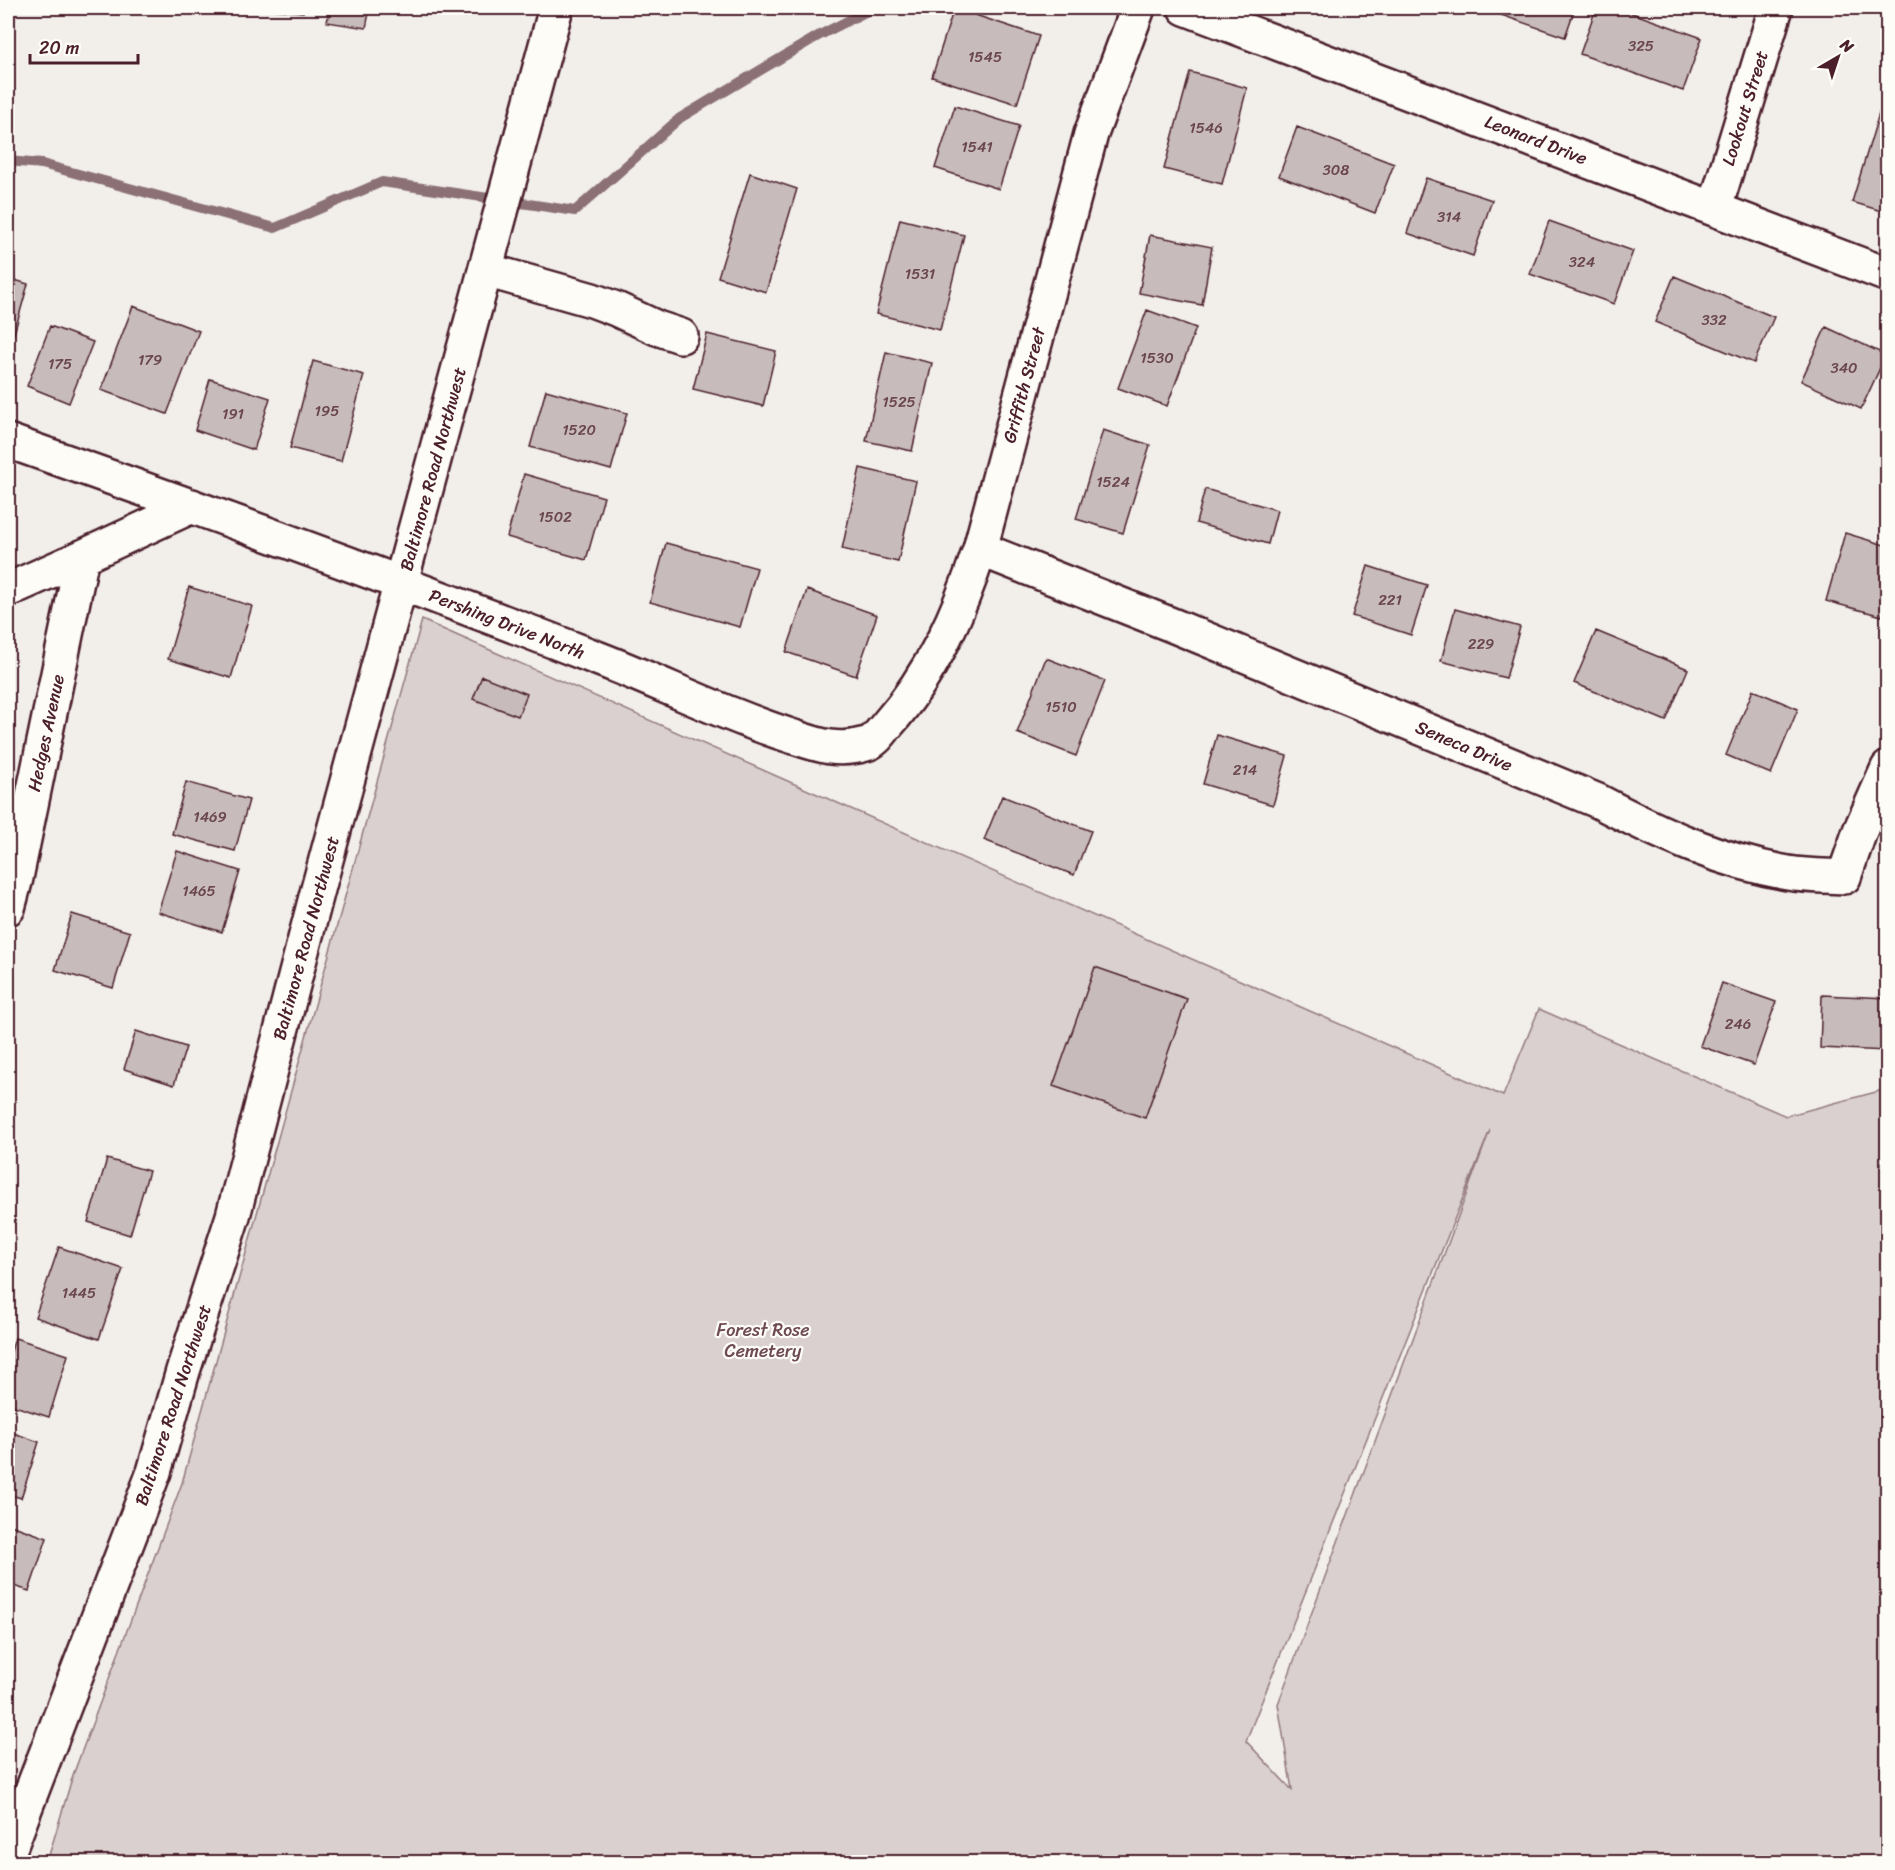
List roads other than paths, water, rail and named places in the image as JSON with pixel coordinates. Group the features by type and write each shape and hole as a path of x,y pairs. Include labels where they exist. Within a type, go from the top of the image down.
{"street":[{"name":"Baltimore Road Northwest","path":"8,1853 154,1472 183,1371 233,1216 317,894 556,8"},
{"name":"Griffith Street","path":"871,743 906,704 932,664 970,579 1091,134 1138,8"},
{"name":"Leonard Drive","path":"1185,8 1254,19 1715,208 1887,275"},
{"name":"Lookout Street","path":"1715,208 1776,8"},
{"path":"486,270 592,300 681,336"},
{"name":"Pershing Drive North","path":"8,441 192,506 604,660 700,702 795,738 840,749 871,743"},
{"path":"8,590 192,506"},
{"name":"Seneca Drive","path":"980,549 1172,625 1576,792 1690,845 1740,862 1791,873 1844,877 1860,831 1887,768"},
{"name":"Hedges Avenue","path":"10,889 82,557"}],"waterway":[{"path":"8,161 42,164 275,228 382,182 575,211 680,118 818,36 873,8"}],"park label":[{"name":"Forest Rose Cemetery","path":"763,1340"}]}
